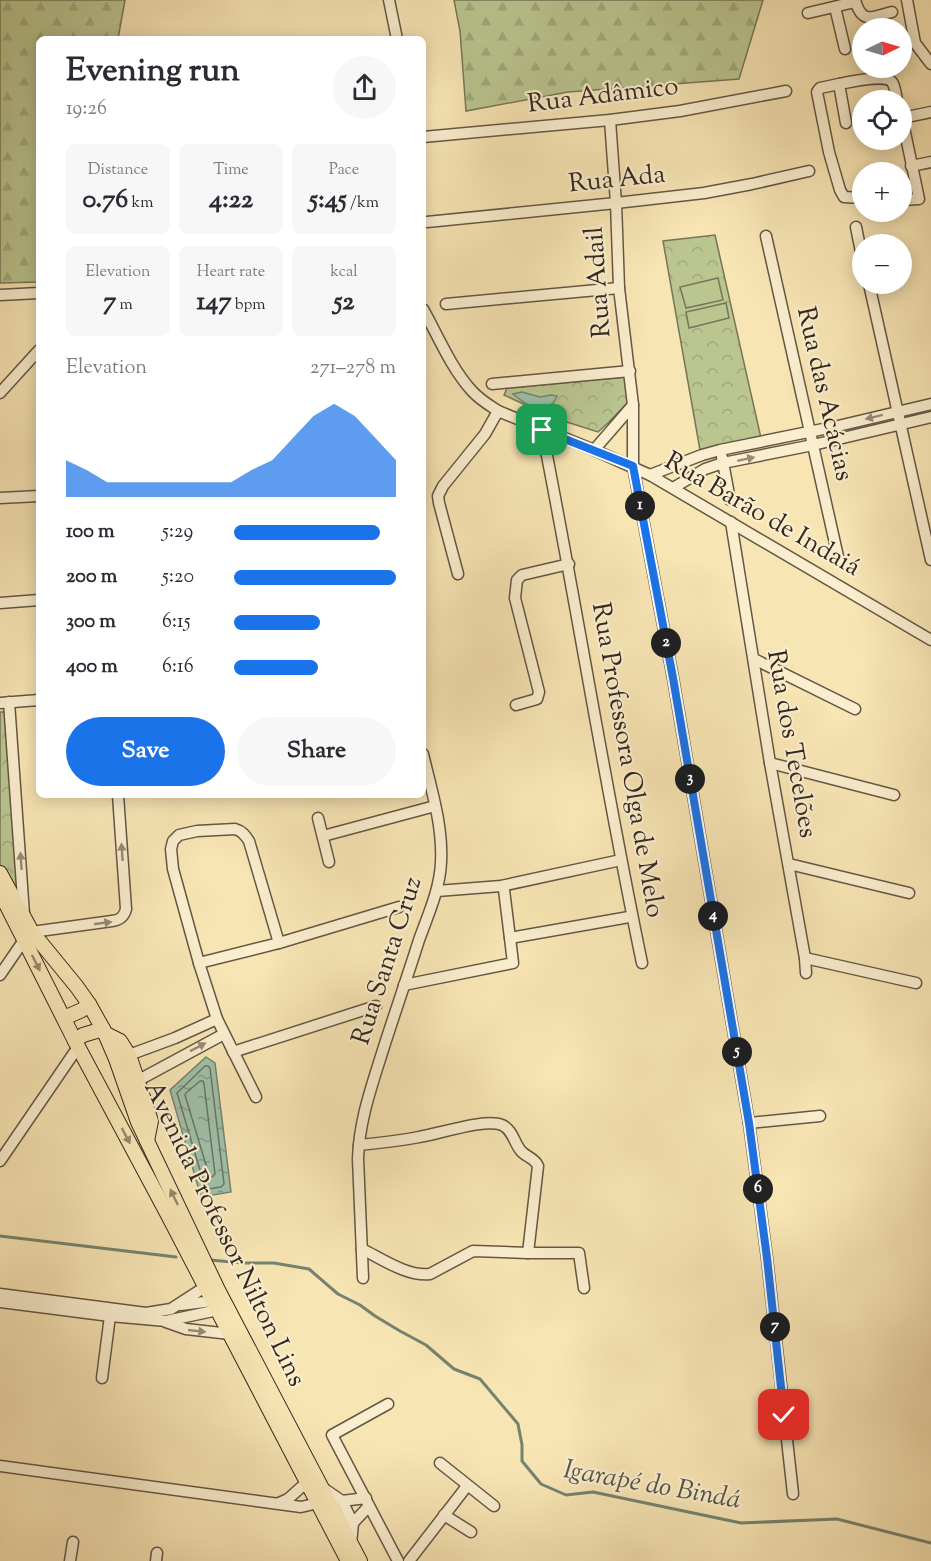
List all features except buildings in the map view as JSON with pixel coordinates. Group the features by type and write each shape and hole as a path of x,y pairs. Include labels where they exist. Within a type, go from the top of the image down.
{"main road":[{"name":"Avenida Professor Nilton Lins","path":"0,873 77,1044 202,1268 218,1290 322,1488 346,1554"},
{"name":"Avenida Professor Nilton Lins","path":"0,892 27,931 89,1004 104,1031 138,1122 193,1250"},
{"path":"64,1018 82,1010 89,1004"},
{"path":"77,1044 83,1035 104,1031 120,1041 129,1055 151,1121 147,1141"},
{"name":"Avenida Professor Nilton Lins","path":"202,1268 205,1287 318,1503 346,1554 360,1561"}],"street":[{"path":"389,0 396,36"},
{"path":"907,0 915,43 931,64"},
{"path":"808,13 855,1 859,13 864,17 869,18 892,12"},
{"path":"835,7 845,49"},
{"path":"852,197 844,197 840,190 816,92 820,88 880,78 888,79 893,83 895,90"},
{"path":"839,84 846,123"},
{"name":"Rua Adâmico","path":"426,137 610,120 680,111 786,91"},
{"path":"912,116 931,112"},
{"name":"Rua Adail","path":"610,120 619,288 633,405 633,466 673,678 749,1123 767,1258 793,1494"},
{"path":"912,166 931,162"},
{"path":"912,170 919,199 912,199"},
{"name":"Rua Ada","path":"427,222 704,193 809,171"},
{"path":"856,227 857,234"},
{"name":"Rua das Acácias","path":"766,236 839,561"},
{"path":"446,304 619,288"},
{"path":"0,295 36,293"},
{"path":"870,294 931,560"},
{"name":"Rua Barão de Indaiá","path":"426,314 457,370 473,392 498,411 633,466 931,640"},
{"path":"0,393 36,353"},
{"path":"492,384 630,370"},
{"path":"650,475 720,450 931,404"},
{"path":"594,450 633,405"},
{"path":"458,574 438,496 442,486 484,434 498,411"},
{"path":"673,489 705,469 723,463 813,445 931,417"},
{"name":"Rua Professora Olga de Melo","path":"542,430 569,564 621,860 642,963"},
{"path":"720,450 730,500"},
{"path":"0,498 36,496"},
{"name":"Rua dos Tecelões","path":"731,522 806,973"},
{"path":"516,705 535,700 539,696 515,598 517,580 522,575 569,564"},
{"path":"0,603 36,600"},
{"path":"754,659 855,709"},
{"path":"0,975 27,931 5,703 36,700"},
{"path":"770,763 894,795"},
{"name":"Rua Santa Cruz","path":"363,1278 359,1145 363,1115 404,984 437,891 441,863 441,842 426,767"},
{"path":"27,931 120,920 124,915 126,909 118,798"},
{"path":"323,836 435,806"},
{"path":"318,818 329,862"},
{"path":"256,1097 224,1034 200,963 173,869 171,849 173,841 179,835 196,831 235,829 245,835 249,841 279,943"},
{"path":"437,891 501,886 621,860"},
{"path":"789,864 909,893"},
{"path":"404,984 513,963 504,890"},
{"path":"200,963 279,943 399,907"},
{"path":"510,938 629,917"},
{"path":"805,958 916,983"},
{"path":"233,1052 376,1006"},
{"path":"129,1055 218,1019"},
{"path":"137,1081 224,1034"},
{"path":"168,1063 175,1038"},
{"path":"0,1161 77,1044"},
{"path":"749,1123 820,1116"},
{"path":"359,1145 419,1137 491,1123 507,1128 519,1149 536,1161 538,1166 528,1253"},
{"path":"362,1249 407,1272 423,1275 430,1274 473,1251 579,1253 584,1288"},
{"path":"0,1294 130,1312 171,1309 205,1287"},
{"path":"0,1302 166,1322 186,1329 230,1334"},
{"path":"178,1306 215,1306"},
{"path":"166,1322 215,1306"},
{"path":"102,1378 110,1316"},
{"path":"388,1404 332,1435 398,1561"},
{"path":"440,1463 494,1506"},
{"path":"0,1466 301,1507 318,1503"},
{"path":"279,1503 288,1499 307,1482"},
{"path":"409,1561 467,1486"},
{"path":"322,1488 342,1501 353,1523"},
{"path":"342,1501 368,1502"},
{"path":"346,1554 353,1523 368,1502"},
{"path":"444,1515 471,1532"},
{"path":"70,1561 73,1542"}],"green space":[{"path":"0,0 125,0 119,36 36,36 36,282 0,283"},
{"path":"454,0 763,0 739,79 568,92 466,111 460,31"},
{"path":"715,235 761,438 700,450 663,241"},
{"path":"718,278 723,300 686,308 680,287"},
{"path":"726,303 729,318 689,328 686,312"},
{"path":"625,377 629,401 598,432 554,418 504,395 507,388"},
{"path":"0,712 5,712 23,914 0,868"}],"water":[{"path":"522,392 540,397 557,396 550,409 544,409 530,406 513,394"},
{"path":"206,1057 215,1063 231,1192 201,1197 170,1090"}],"waterway":[{"name":"Igarapé do Bindá","path":"0,1236 176,1257"},
{"name":"Igarapé do Bindá","path":"210,1260 274,1263 309,1269 338,1294 426,1345 454,1369 480,1379 518,1424 522,1461 541,1484 566,1495 593,1492 741,1523 837,1519 931,1543"}],"route":[{"path":"542,430 633,466 673,678 749,1123 767,1258 784,1415"}]}
